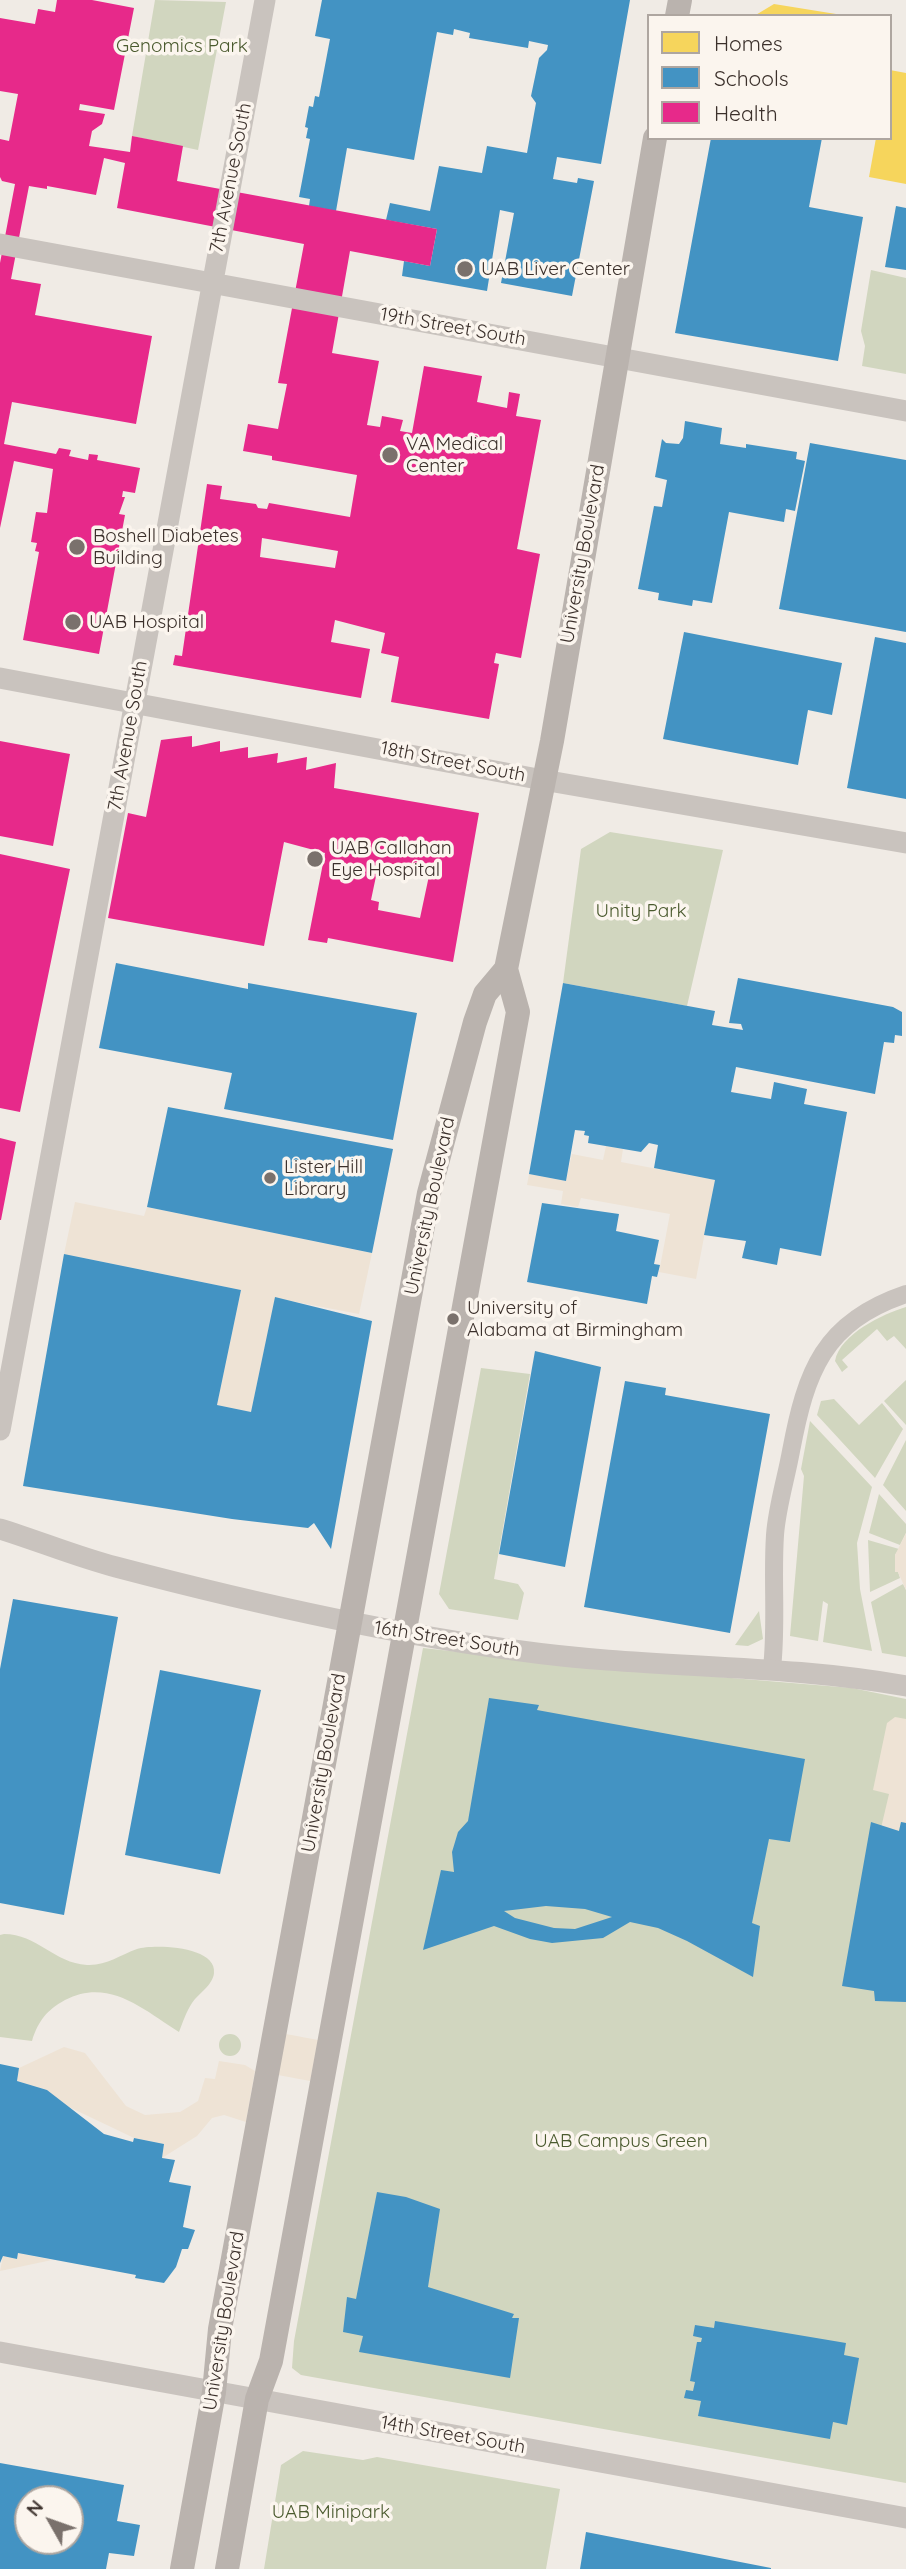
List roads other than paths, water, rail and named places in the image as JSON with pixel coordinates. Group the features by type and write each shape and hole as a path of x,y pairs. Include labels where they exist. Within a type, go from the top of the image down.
{"main road":[{"name":"University Boulevard","path":"227,2569 257,2399 271,2361 518,1012 506,969 552,741 655,140"},
{"name":"University Boulevard","path":"182,2569 215,2392 218,2340 429,1193 475,1022 485,994 506,969"}],"street":[{"name":"7th Avenue South","path":"0,1430 265,0"},
{"name":"19th Street South","path":"0,244 906,411"},
{"name":"18th Street South","path":"0,678 906,843"},
{"path":"772,1668 775,1534 804,1387 825,1350 850,1324 884,1301 906,1294"},
{"name":"16th Street South","path":"0,1529 113,1566 349,1623 560,1655 772,1668 906,1686"},
{"name":"14th Street South","path":"0,2352 906,2518"}],"place":[{"name":"UAB Liver Center","path":"465,269"},
{"name":"VA Medical Center","path":"390,455"},
{"name":"Boshell Diabetes Building","path":"77,547"},
{"name":"UAB Hospital","path":"73,622"},
{"name":"UAB Callahan Eye Hospital","path":"315,859"},
{"name":"Lister Hill Library","path":"270,1178"},
{"name":"University of Alabama at Birmingham","path":"453,1319"}],"park label":[{"name":"Genomics Park","path":"182,46"},
{"name":"Unity Park","path":"641,911"},
{"name":"UAB Campus Green","path":"621,2141"},
{"name":"UAB Minipark","path":"331,2512"}]}
